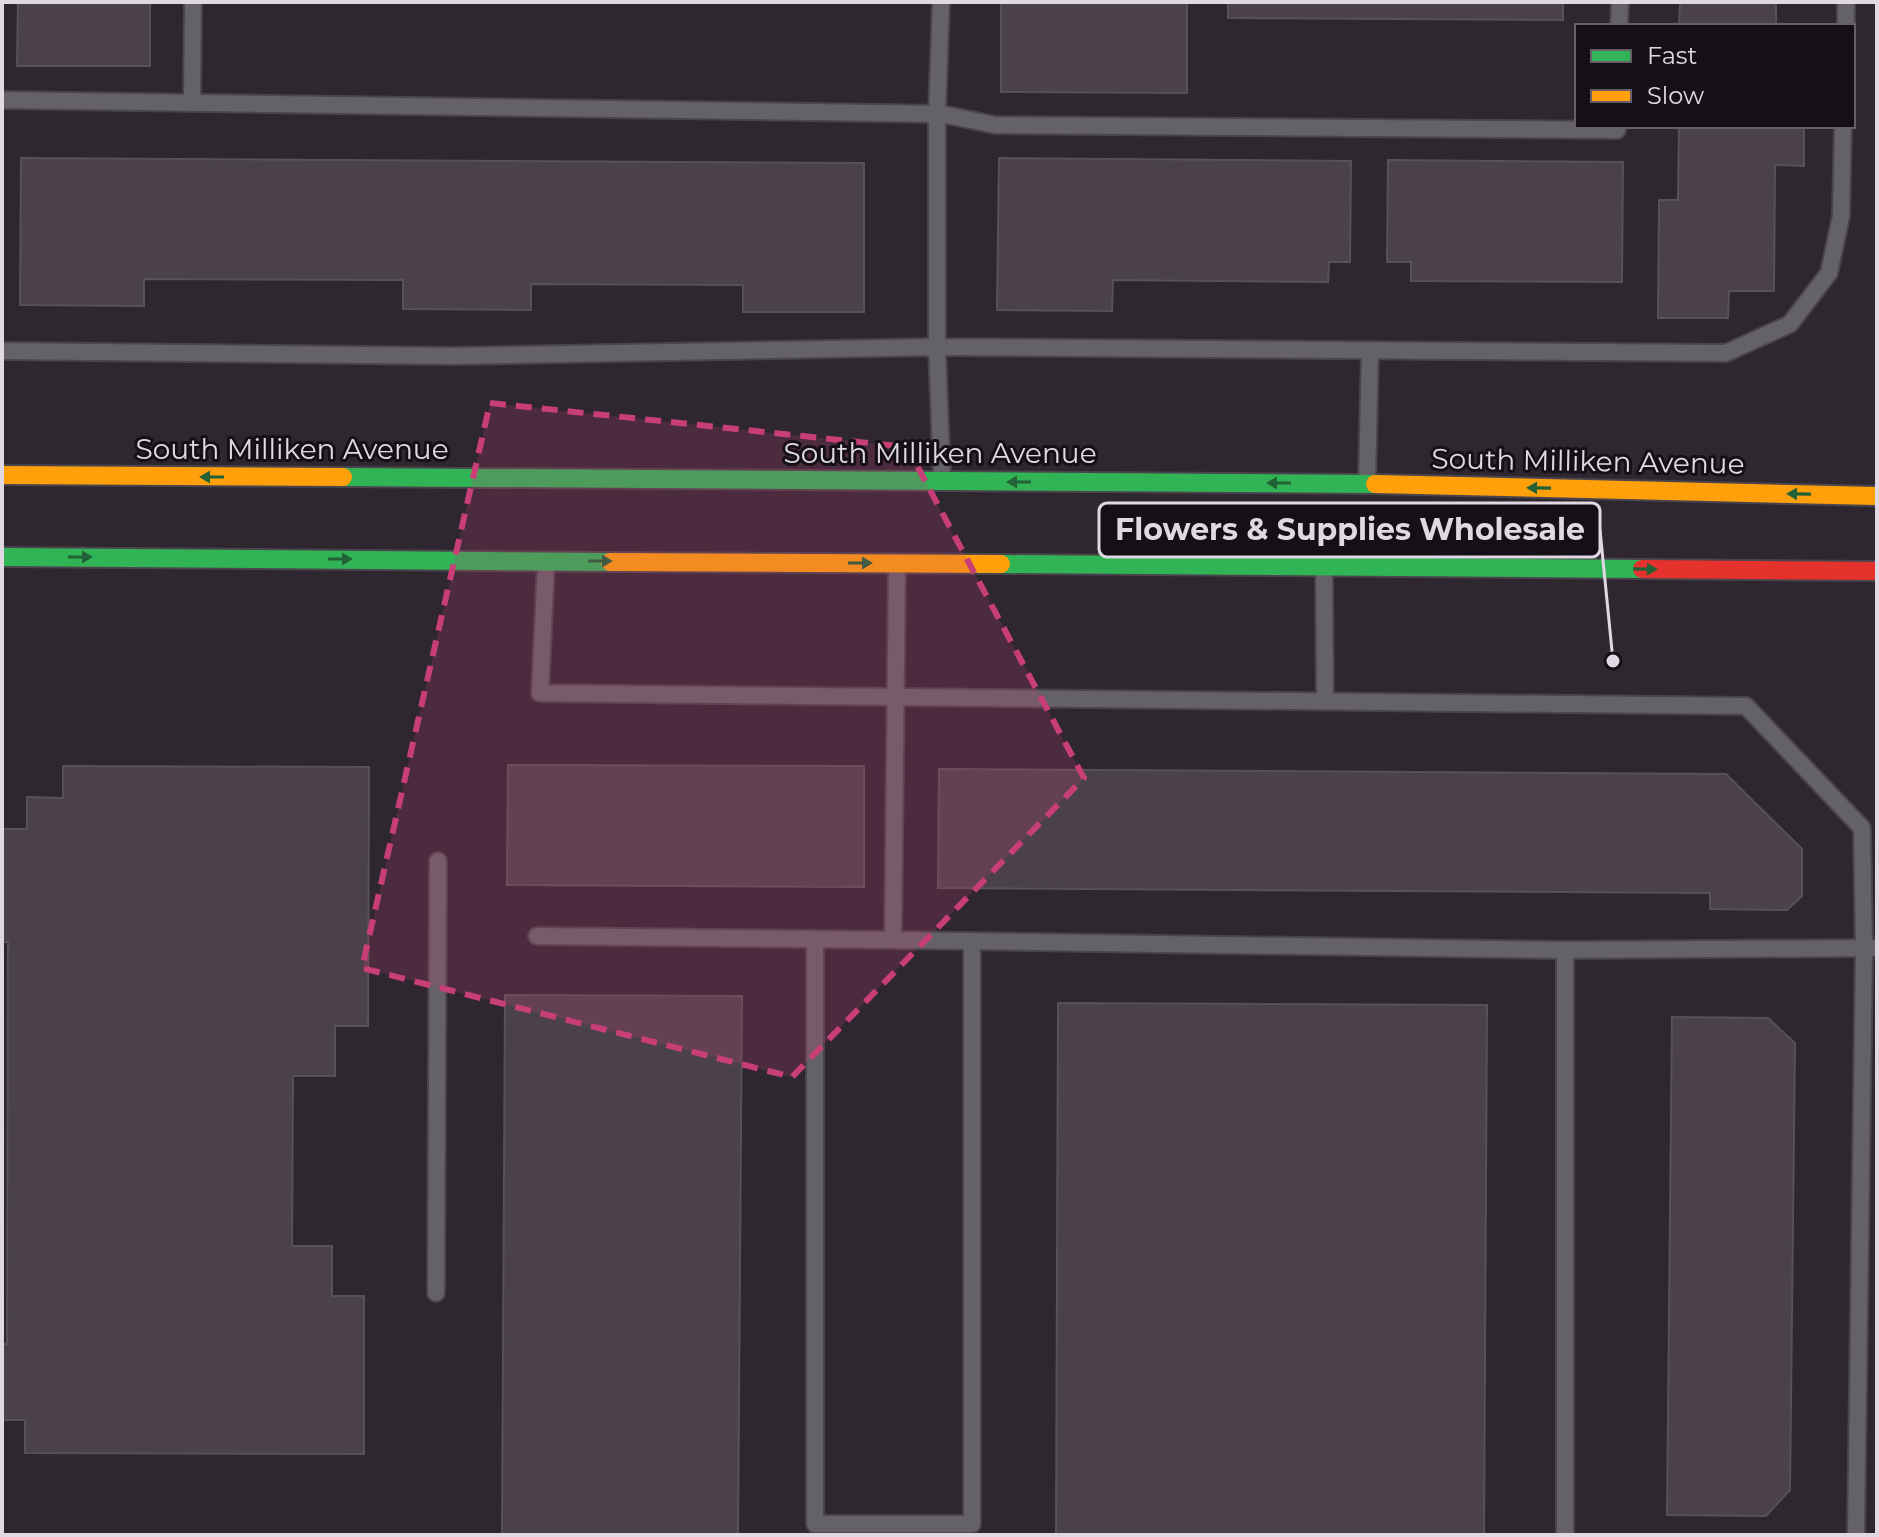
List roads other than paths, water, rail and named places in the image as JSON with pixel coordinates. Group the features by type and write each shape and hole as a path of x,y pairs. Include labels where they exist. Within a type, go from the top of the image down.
{"main road":[{"name":"South Milliken Avenue","path":"2,475 1367,484 1877,496"},
{"path":"2,557 1877,571"}],"lane":[{"path":"192,102 193,2"},
{"path":"941,2 937,114 937,347 942,481"},
{"path":"1619,24 1620,2"},
{"path":"1846,2 1846,24"},
{"path":"2,100 937,114 995,125 1617,128"},
{"path":"2,351 453,356 937,347 1726,353 1790,324 1829,273 1841,216 1843,128"},
{"path":"1367,484 1370,351"},
{"path":"546,561 540,693 1746,706 1862,828 1870,948 1856,1535"},
{"path":"893,940 897,564"},
{"path":"1324,567 1325,700"},
{"path":"436,1293 438,861"},
{"path":"537,936 1565,950 1870,948"},
{"path":"815,939 815,1524 972,1524 972,942"},
{"path":"1565,950 1565,1535"}],"place":[{"name":"Flowers & Supplies Wholesale","path":"1613,661"}]}
